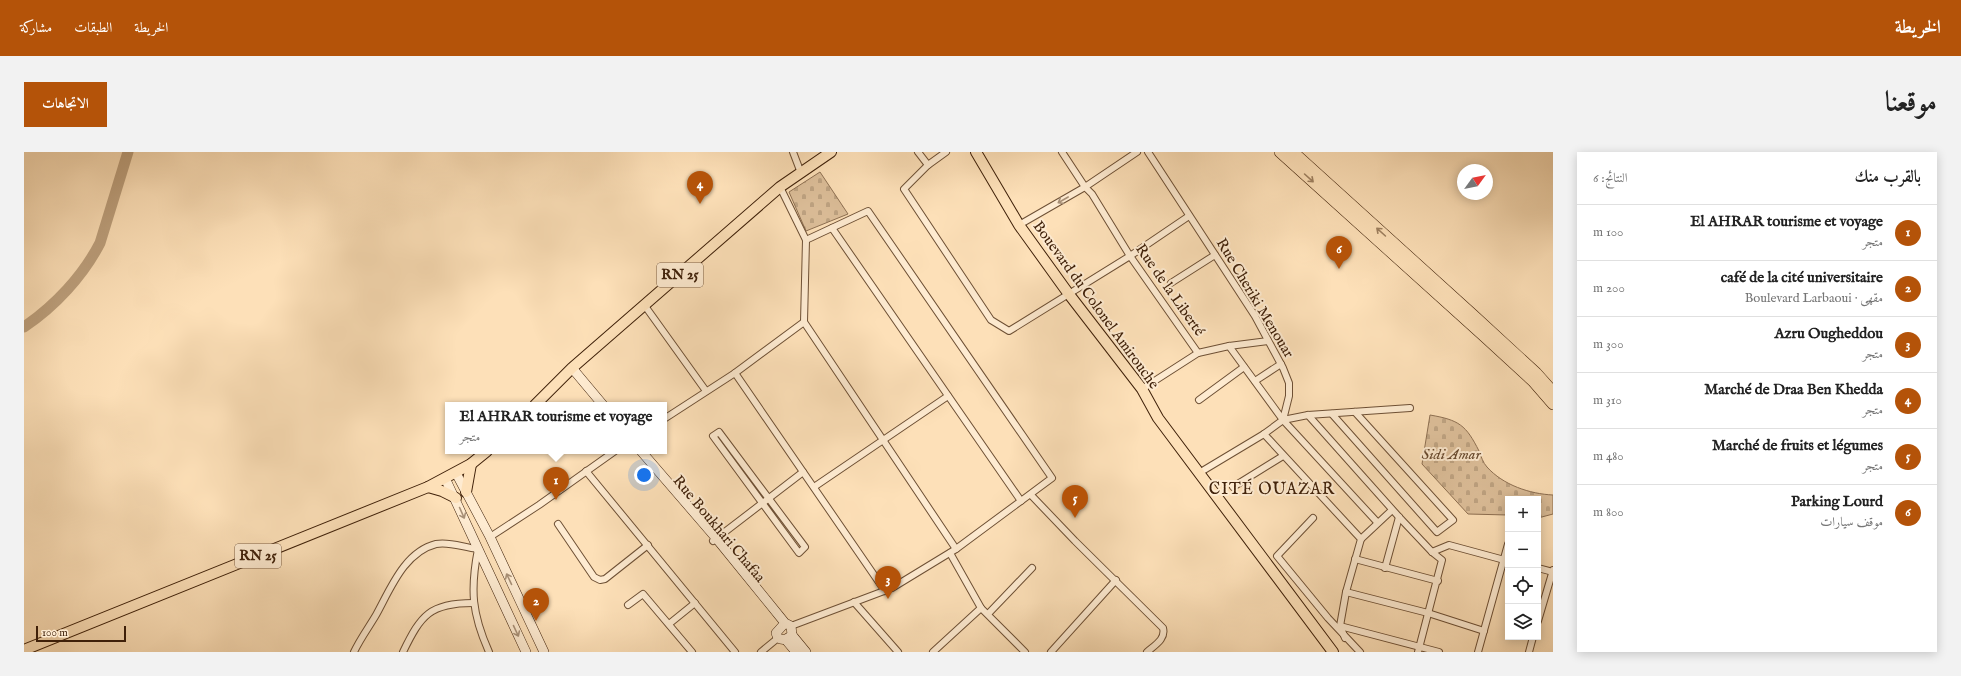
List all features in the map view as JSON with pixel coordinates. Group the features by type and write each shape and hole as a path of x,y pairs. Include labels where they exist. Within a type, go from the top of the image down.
{"highway":[{"path":"1280,152 1533,381 1553,404"},
{"path":"1293,152 1536,373 1553,392"}],"main road":[{"name":"RN 25","path":"539,402 570,370 780,187 831,152"},
{"name":"Bouevard du Colonel Amirouche","path":"976,152 1019,225 1068,294 1142,389 1158,418 1330,648 1336,652"},
{"path":"570,370 594,402"},
{"path":"570,370 600,402"},
{"name":"RN 25","path":"24,650 428,487 472,464 484,454"},
{"name":"Rue Boukhari Chafaa","path":"637,454 714,540"},
{"name":"Rue Boukhari Chafaa","path":"643,454 714,540 785,631 806,652"},
{"path":"456,498 466,492 472,464"},
{"path":"456,473 490,537 544,652"},
{"path":"445,478 456,498 526,652"},
{"path":"428,487 442,491 456,498"},
{"name":"Rue Boukhari Chafaa","path":"785,631 796,652"}],"street":[{"path":"793,152 800,173"},
{"path":"918,152 928,165"},
{"path":"946,152 928,165 904,189 991,320 1009,331 1130,256 1189,216"},
{"name":"Rue de la Liberté","path":"1062,152 1084,187 1092,194 1130,256 1198,353 1142,389"},
{"path":"1019,225 1084,187 1137,152"},
{"name":"Rue Cheriki Menouar","path":"1148,152 1255,316 1281,364 1289,383 1289,396 1283,420"},
{"path":"780,187 806,240 804,322 956,549"},
{"path":"761,652 785,631 885,590 950,553 1031,495 1052,478 868,211 806,240"},
{"path":"832,228 1021,501"},
{"path":"1171,283 1215,255"},
{"path":"645,306 706,391"},
{"path":"667,417 735,373 804,322"},
{"path":"1198,353 1229,346 1268,341"},
{"path":"1229,346 1283,420 1377,522"},
{"path":"1255,381 1281,364"},
{"path":"1199,400 1244,367"},
{"path":"735,373 885,590"},
{"path":"814,487 948,396"},
{"path":"1199,473 1264,434 1283,420 1308,415 1410,408"},
{"path":"1332,414 1436,532 1453,520 1355,412"},
{"path":"1308,415 1392,510 1432,552 1442,560 1438,581 1419,649"},
{"path":"719,432 805,547 799,553 762,503 713,436 719,432"},
{"path":"1264,434 1361,539"},
{"path":"490,537 539,505 611,454"},
{"path":"1233,487 1283,456"},
{"path":"586,471 735,652"},
{"path":"714,540 803,472"},
{"path":"1031,495 1163,628 1164,634 1162,639 1148,652"},
{"path":"1345,638 1340,626 1346,592 1361,539 1377,522 1392,510"},
{"path":"1385,568 1399,517"},
{"path":"1313,518 1277,556 1345,638 1360,652"},
{"path":"558,524 594,577 600,580 605,579 648,546"},
{"path":"354,652 392,584 412,558 422,550 436,544 450,544 478,549 475,562 473,603 476,620 489,652"},
{"path":"1432,552 1449,545 1505,561"},
{"path":"467,548 475,562"},
{"path":"950,553 981,608 1025,652"},
{"path":"1355,558 1385,568 1438,581"},
{"path":"1478,652 1505,564"},
{"path":"988,614 1032,568"},
{"path":"1541,569 1553,571 1541,611"},
{"path":"1051,652 1116,580"},
{"path":"1346,592 1428,613 1484,631"},
{"path":"628,604 643,594 692,652"},
{"path":"854,602 898,652"},
{"path":"404,652 412,635 423,618 434,610 454,603 473,603"},
{"path":"669,624 695,603"},
{"path":"933,652 981,608"},
{"path":"1340,626 1419,649 1440,652"},
{"path":"1529,652 1533,640"}],"green space":[{"path":"820,172 848,214 806,231 789,192"},
{"name":"Sidi Amar","path":"1430,415 1448,419 1460,425 1470,435 1483,461 1493,473 1501,479 1509,484 1535,493 1553,495 1553,514 1541,517 1541,496 1505,496 1505,515 1468,514 1422,464"}],"waterway":[{"path":"24,327 47,310 67,290 77,279 93,255 100,243 128,152"}],"place":[{"name":"Marché de Draa Ben Khedda","path":"700,204"},
{"name":"Parking Lourd","path":"1339,269"},
{"name":"El AHRAR tourisme et voyage","path":"556,500"},
{"name":"Marché de fruits et légumes","path":"1075,518"},
{"name":"Azru Ougheddou","path":"888,599"},
{"name":"café de la cité universitaire","path":"536,621"}],"district":[{"name":"CITÉ OUAZAR","path":"1272,490"}]}
